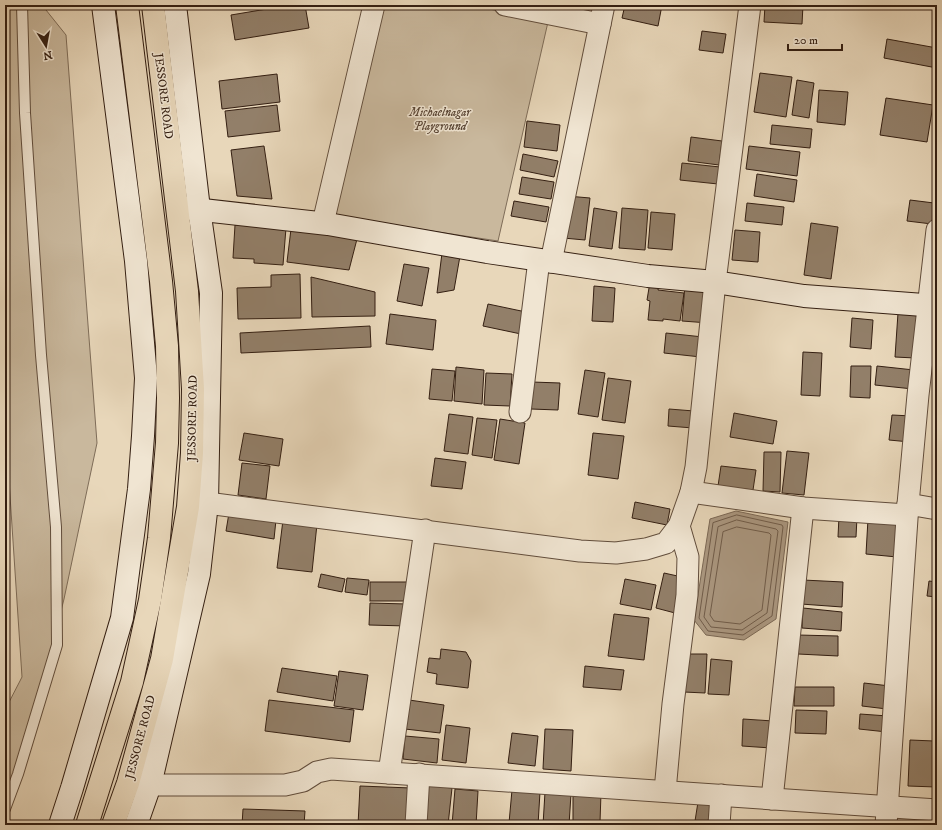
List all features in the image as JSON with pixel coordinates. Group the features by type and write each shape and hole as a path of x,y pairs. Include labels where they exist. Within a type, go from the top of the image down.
{"highway":[{"path":"87,825 132,682 150,600 159,538 168,443 166,346 161,281 127,5"},
{"name":"JESSORE ROAD","path":"114,825 128,783 162,659 188,507 192,453 193,389 187,291 188,208 153,5"}],"street":[{"path":"60,825 122,618 139,488 143,436 146,378 136,261 103,5"},
{"path":"136,825 150,785 199,574 207,503 211,293 188,208 175,5"},
{"path":"324,224 374,5"},
{"path":"504,5 602,15 545,261 520,412"},
{"path":"207,503 580,551 616,553 646,549 666,543 679,526 691,492 696,467 715,282 750,5"},
{"path":"188,208 324,224 545,261 648,276 715,282 804,296 932,306"},
{"path":"886,816 908,509 932,306 937,230"},
{"path":"691,492 803,508 937,509"},
{"path":"772,799 803,508"},
{"path":"665,791 673,704 687,595 688,557 679,526"},
{"path":"389,773 425,530"},
{"path":"128,783 150,785 285,785 303,782 317,772 331,769 772,799 886,816 937,810"},
{"path":"416,825 419,774"},
{"path":"719,825 721,795"}],"lane":[{"path":"5,809 18,774 58,645 56,528 41,355 26,121 22,5"}],"green space":[{"path":"5,5 42,5 66,35 97,443 64,599 35,715 5,796 5,710 22,677 5,420"},
{"name":"Michaelnagar Playground","path":"380,5 472,5 548,22 498,241 332,216"}],"water":[{"path":"736,511 788,522 776,619 744,640 706,635 694,620 710,519"}],"building":[{"path":"291,5 305,5 309,28 235,40 231,15"},
{"path":"625,5 662,5 658,26 622,18"},
{"path":"765,5 803,5 802,24 764,22"},
{"path":"702,31 726,34 723,53 699,50"},
{"path":"887,39 937,48 937,68 884,58"},
{"path":"760,73 792,77 786,117 754,112"},
{"path":"277,74 280,102 222,109 219,81"},
{"path":"797,80 814,83 809,118 792,115"},
{"path":"819,90 848,92 845,125 817,122"},
{"path":"886,98 933,105 927,142 880,135"},
{"path":"277,105 280,131 228,137 225,111"},
{"path":"527,121 560,125 557,151 524,147"},
{"path":"772,125 812,129 810,148 770,144"},
{"path":"691,137 722,141 719,165 688,161"},
{"path":"264,146 272,199 237,196 231,150"},
{"path":"749,146 800,152 797,176 746,169"},
{"path":"523,154 558,161 554,177 520,170"},
{"path":"682,163 720,167 718,184 680,180"},
{"path":"757,174 797,180 794,202 754,196"},
{"path":"522,177 554,182 551,199 519,194"},
{"path":"567,196 590,198 585,240 563,238"},
{"path":"910,200 934,203 932,224 907,221"},
{"path":"514,201 549,207 546,222 511,216"},
{"path":"747,203 784,207 782,225 745,221"},
{"path":"594,208 617,212 612,249 589,246"},
{"path":"622,208 648,210 645,250 619,248"},
{"path":"651,212 675,214 672,250 648,248"},
{"path":"811,223 838,227 831,279 804,275"},
{"path":"235,225 286,228 283,265 254,263 254,259 233,258"},
{"path":"291,229 357,239 349,270 287,262"},
{"path":"735,230 760,232 758,262 732,260"},
{"path":"442,253 460,256 454,290 437,293"},
{"path":"404,264 429,268 422,306 397,301"},
{"path":"300,274 301,318 238,319 237,288 271,287 271,275"},
{"path":"311,277 375,292 375,316 312,317"},
{"path":"650,282 659,283 658,290 684,293 680,321 663,319 663,321 648,320 650,301 647,300"},
{"path":"685,285 712,287 709,323 682,321"},
{"path":"594,286 615,288 613,322 592,321"},
{"path":"488,304 526,312 521,334 483,326"},
{"path":"898,313 918,314 915,358 895,357"},
{"path":"390,314 436,320 433,350 386,344"},
{"path":"852,318 873,320 871,349 850,347"},
{"path":"370,326 371,347 241,353 240,333"},
{"path":"666,333 703,337 701,357 664,353"},
{"path":"803,352 822,353 820,396 801,395"},
{"path":"851,366 871,366 870,398 850,397"},
{"path":"877,366 914,370 913,389 875,385"},
{"path":"456,367 484,370 482,404 454,401"},
{"path":"432,369 455,371 452,401 429,399"},
{"path":"585,370 605,373 598,417 578,414"},
{"path":"486,373 512,374 510,406 484,405"},
{"path":"608,378 631,381 625,423 602,420"},
{"path":"532,382 560,383 558,410 531,409"},
{"path":"669,409 694,411 693,428 668,426"},
{"path":"734,413 777,421 773,444 730,437"},
{"path":"449,414 473,417 468,454 444,451"},
{"path":"892,415 912,416 910,442 889,440"},
{"path":"477,418 497,420 492,458 472,455"},
{"path":"500,419 525,423 519,464 494,460"},
{"path":"244,433 283,439 279,466 239,460"},
{"path":"593,433 624,436 618,479 588,475"},
{"path":"787,451 809,453 804,495 782,493"},
{"path":"764,452 781,452 780,492 763,491"},
{"path":"435,458 466,462 462,489 431,486"},
{"path":"242,463 270,466 266,499 238,495"},
{"path":"721,466 756,470 753,490 718,486"},
{"path":"635,502 670,509 667,525 632,518"},
{"path":"229,513 276,520 274,539 226,531"},
{"path":"839,516 857,517 856,537 838,537"},
{"path":"868,519 900,521 897,557 866,554"},
{"path":"283,520 317,524 312,572 277,568"},
{"path":"664,573 682,577 675,613 656,608"},
{"path":"321,574 345,579 342,592 318,587"},
{"path":"347,578 369,580 367,595 345,592"},
{"path":"625,579 656,585 651,610 620,604"},
{"path":"803,580 843,582 842,607 801,604"},
{"path":"929,581 937,582 937,597 927,596"},
{"path":"370,582 407,582 407,601 370,601"},
{"path":"370,603 407,604 407,626 369,625"},
{"path":"803,608 842,612 841,631 802,628"},
{"path":"614,614 649,618 644,660 608,656"},
{"path":"798,635 838,636 838,656 798,654"},
{"path":"441,649 466,652 471,661 468,688 436,684 437,674 427,672 429,658 440,659"},
{"path":"686,654 707,654 705,693 684,692"},
{"path":"711,659 732,661 729,695 708,694"},
{"path":"585,666 624,670 621,690 583,687"},
{"path":"282,668 337,676 333,701 277,692"},
{"path":"339,671 368,675 363,710 334,706"},
{"path":"864,683 890,686 887,709 862,706"},
{"path":"795,687 834,687 834,706 794,706"},
{"path":"269,700 354,710 350,742 265,731"},
{"path":"409,700 444,705 440,733 405,729"},
{"path":"796,710 827,711 826,734 795,733"},
{"path":"860,714 888,716 887,732 859,729"},
{"path":"743,719 773,721 771,748 742,746"},
{"path":"446,725 470,728 466,763 442,760"},
{"path":"545,729 573,730 571,771 543,769"},
{"path":"512,733 538,736 535,766 508,763"},
{"path":"405,736 439,739 437,763 403,759"},
{"path":"910,740 934,741 933,762 937,762 936,787 908,786"},
{"path":"427,785 452,788 448,825 423,823"},
{"path":"360,786 411,788 408,825 358,825"},
{"path":"455,789 478,791 476,825 452,825"},
{"path":"512,790 540,792 538,825 509,823"},
{"path":"545,792 571,794 569,825 543,825"},
{"path":"573,793 601,793 600,822 573,822"},
{"path":"698,802 711,803 708,822 695,821"},
{"path":"243,809 305,811 304,825 242,825"}]}
